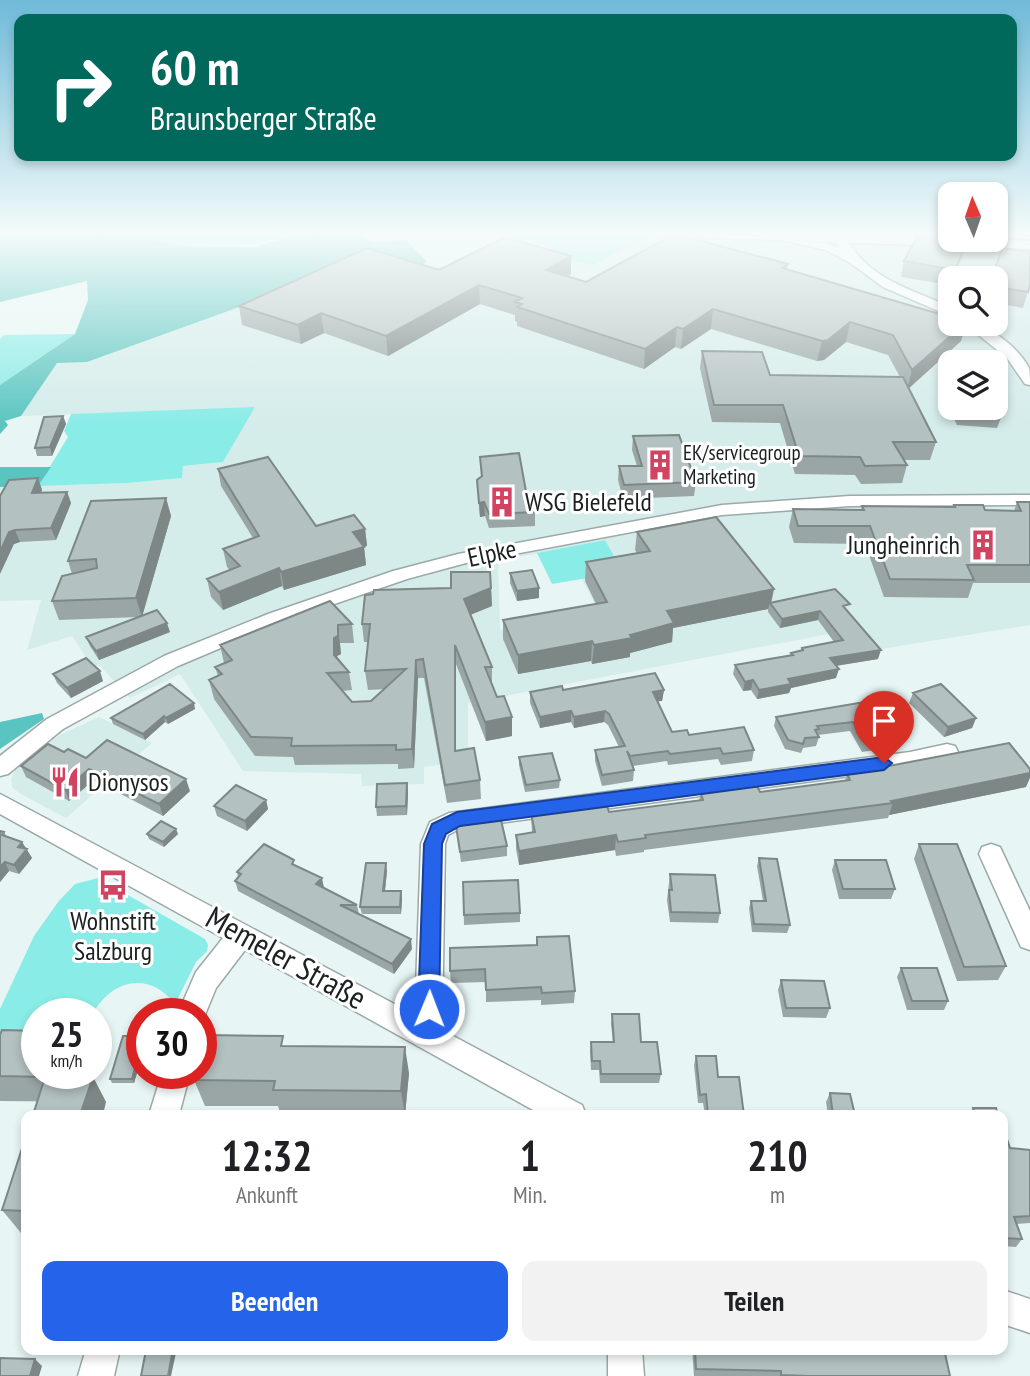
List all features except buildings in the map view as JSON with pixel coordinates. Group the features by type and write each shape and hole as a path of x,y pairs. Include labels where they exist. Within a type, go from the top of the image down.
{"street":[{"path":"920,297 938,306"},
{"path":"987,336 1012,355 1030,382"},
{"path":"1012,355 1030,354"},
{"name":"Elpke","path":"0,768 55,724 171,661 288,614 400,575 451,561 733,509 850,501 1030,499"},
{"path":"428,1036 433,844 438,829 457,819 911,760 947,752"},
{"name":"Memeler Straße","path":"0,803 562,1110"},
{"path":"991,854 1030,939"},
{"path":"196,998 208,975 243,934"},
{"path":"165,1110 171,1089"},
{"path":"1008,1309 1030,1316"},
{"path":"96,1376 101,1355"},
{"path":"625,1355 626,1376"}],"shaded area":[{"path":"0,297 20,297 0,302"},
{"path":"88,297 266,297 87,362 57,363 21,416 5,421 8,425 0,434 0,385 75,334"},
{"path":"266,297 938,297 938,336 1008,336 1008,297 1030,297 1030,625 881,649 860,628 468,703 468,761 424,767 424,784 362,786 361,774 243,771 180,674 130,698 101,667 89,662 72,636 27,650 41,600 0,601 0,487 127,483 182,478 183,466 223,462 254,408 21,416 57,363 87,362","holes":["605,540 622,571 582,579 599,613 500,630 498,561"]},
{"path":"75,334 0,385 0,339 4,335"},
{"path":"255,407 223,462 183,466 182,478 38,486 68,437 64,431 71,414"},
{"path":"0,467 51,467 38,486 0,487"},
{"path":"605,540 623,572 552,584 537,553"},
{"path":"42,713 44,719 0,749 0,722"},
{"path":"99,717 152,743 66,818 12,787 11,779 15,770 24,762 58,736"},
{"path":"98,878 205,939 207,951 196,962 178,998 169,998 143,983 132,983 105,998 21,998 21,1039 0,1039 0,1009 34,936 58,902 75,884"}],"waterway":[{"path":"31,373 69,352 82,339 85,330 120,297"},
{"path":"0,390 21,383 32,371"}],"place":[{"name":"EK/servicegroup Marketing","path":"660,465"},
{"name":"WSG Bielefeld","path":"502,502"},
{"name":"Jungheinrich","path":"983,545"},
{"name":"Dionysos","path":"65,782"},
{"name":"Wohnstift Salzburg","path":"113,885"}],"route":[{"path":"429,1009 433,844 438,829 457,819 884,763"}]}
